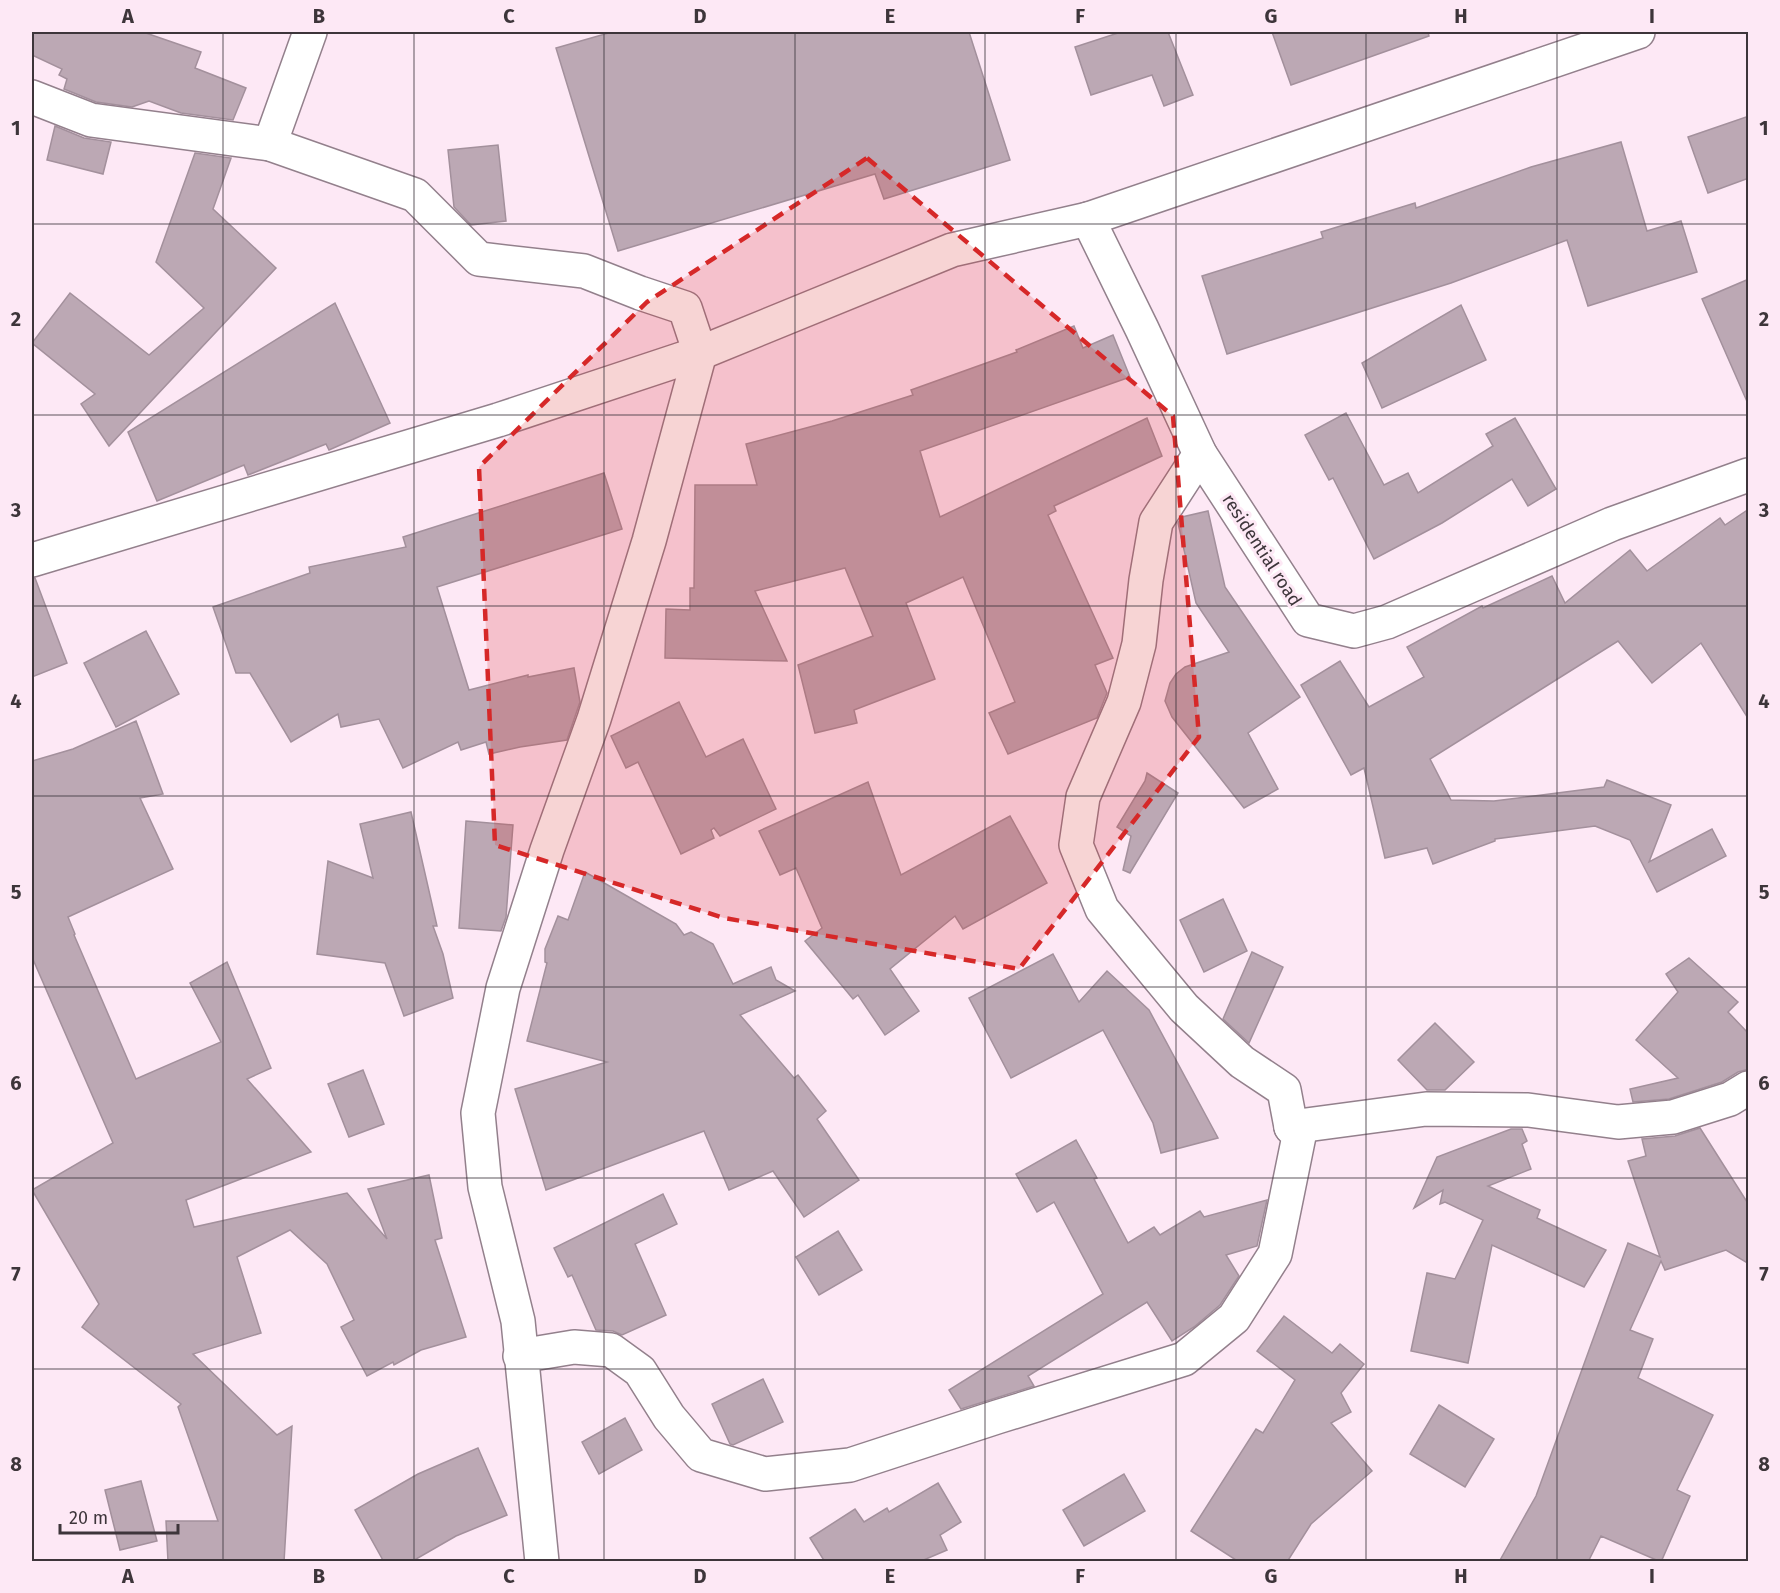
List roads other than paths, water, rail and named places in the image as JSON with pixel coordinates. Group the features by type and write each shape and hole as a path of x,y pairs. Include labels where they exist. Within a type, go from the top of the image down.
{"street":[{"path":"270,144 310,32"},
{"path":"117,534 1625,32"},
{"path":"32,560 498,420 700,353 952,250 1088,219 1638,32"},
{"path":"32,97 91,120 270,144 415,195 479,259 584,270 640,293 685,308 700,353 649,541 594,719 547,850 503,988 478,1113 485,1187 518,1321 542,1562"},
{"name":"residential road","path":"1088,219 1200,454 1308,620 1354,631 1387,622 1612,524 1749,475"},
{"path":"520,1356 574,1347 610,1350 640,1371 669,1417 701,1455 765,1474 850,1465 1184,1359 1234,1318 1275,1254 1299,1136 1291,1127 1284,1090 1242,1062 1184,1008 1102,909 1076,845 1083,797 1124,702 1136,656 1156,522 1200,454"},
{"path":"1291,1127 1426,1109 1528,1110 1618,1122 1673,1117 1730,1099 1749,1088"}]}
